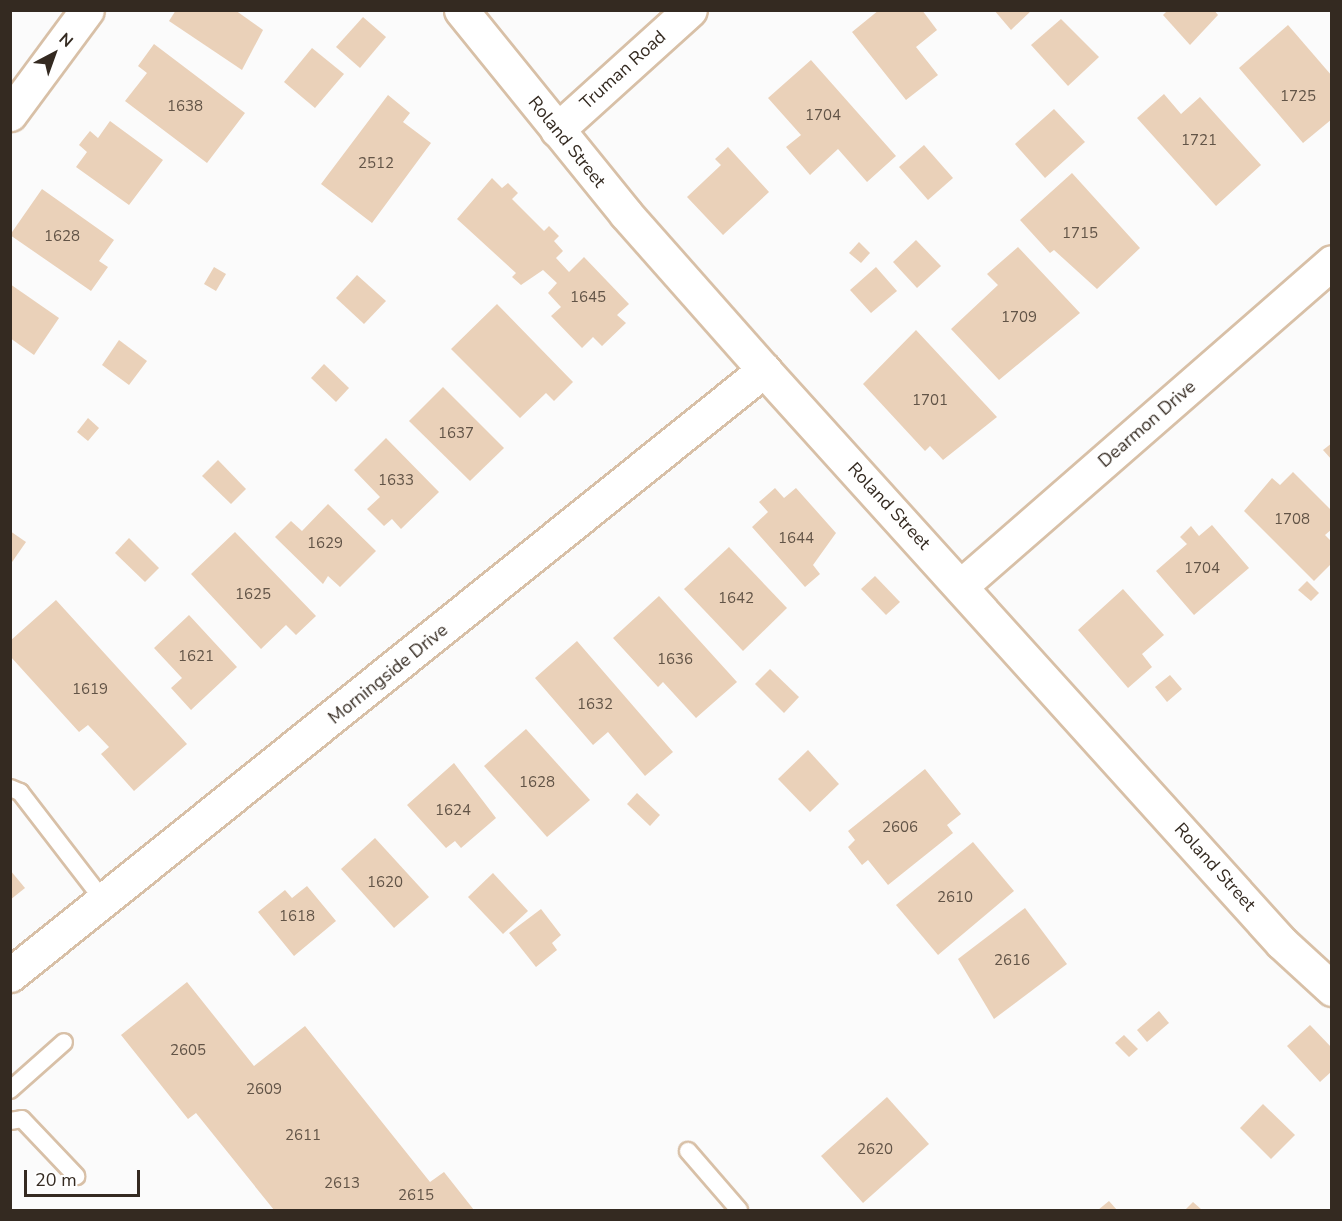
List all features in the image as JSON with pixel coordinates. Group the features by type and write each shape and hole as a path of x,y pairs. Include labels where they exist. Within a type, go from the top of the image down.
{"street":[{"path":"10,114 87,10"},
{"name":"Roland Street","path":"461,10 557,130 764,370 963,585 1282,943 1332,989"},
{"name":"Truman Road","path":"557,130 690,10"},
{"name":"Dearmon Drive","path":"963,585 1332,262"},
{"name":"Morningside Drive","path":"10,975 764,370"}],"lane":[{"path":"10,789 20,792 104,901"},
{"path":"10,1090 64,1042"},
{"path":"11,1118 22,1119 76,1176"},
{"path":"688,1151 739,1210"}],"building":[{"path":"176,10 235,10 263,30 242,70 169,21"},
{"path":"879,10 922,10 937,30 916,47 938,75 906,100 852,32"},
{"path":"994,10 1032,10 1011,30"},
{"path":"1168,10 1214,10 1218,15 1190,45 1163,15"},
{"path":"363,17 386,37 360,68 336,47"},
{"path":"1061,19 1099,57 1068,86 1031,45"},
{"path":"1288,25 1332,76 1332,119 1303,143 1239,68"},
{"path":"154,44 245,113 207,163 125,101 147,73 138,66"},
{"path":"312,48 344,74 315,108 284,82"},
{"path":"811,60 896,156 867,182 838,149 810,175 786,147 801,135 768,98"},
{"path":"1164,94 1181,114 1200,97 1261,165 1216,206 1137,118"},
{"path":"388,95 410,113 403,122 431,143 372,223 321,184"},
{"path":"1054,109 1085,142 1045,178 1015,144"},
{"path":"110,121 163,160 129,205 76,167 87,152 79,145 90,131 98,138"},
{"path":"924,145 953,178 928,200 899,167"},
{"path":"728,147 769,192 723,235 687,197 721,165 715,159"},
{"path":"1072,173 1140,248 1097,289 1054,250 1050,253 1020,220"},
{"path":"492,178 502,188 508,183 518,193 512,199 544,231 549,226 559,236 554,241 563,251 556,258 569,272 584,257 629,304 617,315 626,323 602,346 593,337 582,348 551,316 561,307 548,293 557,283 543,270 521,285 512,277 516,273 457,219"},
{"path":"42,189 114,240 99,261 108,267 91,291 10,235"},
{"path":"916,240 941,266 917,288 893,262"},
{"path":"859,242 870,253 861,263 849,253"},
{"path":"1018,247 1080,313 999,380 951,329 998,285 987,274"},
{"path":"214,267 226,274 216,291 204,284"},
{"path":"876,267 897,291 871,313 850,290"},
{"path":"357,275 386,301 364,324 336,298"},
{"path":"10,284 59,318 34,355 10,338"},
{"path":"497,304 573,382 554,401 546,393 520,418 451,349"},
{"path":"916,330 997,417 943,460 930,446 925,451 863,384"},
{"path":"119,340 147,361 129,385 102,365"},
{"path":"324,364 349,388 336,402 311,378"},
{"path":"443,387 504,448 470,481 409,421"},
{"path":"88,418 99,428 88,441 77,432"},
{"path":"386,438 439,492 401,529 392,519 384,526 367,509 380,497 354,470"},
{"path":"1332,443 1332,460 1323,450"},
{"path":"218,460 246,489 231,504 202,476"},
{"path":"1293,472 1332,511 1332,529 1325,535 1332,542 1332,563 1314,581 1244,511 1272,478 1280,485"},
{"path":"775,488 784,498 796,488 836,533 813,565 820,574 805,587 752,527 768,512 759,502"},
{"path":"328,504 376,551 340,587 328,576 323,584 275,537 291,521 302,531"},
{"path":"1212,525 1249,568 1194,615 1156,571 1187,544 1180,537 1191,526 1199,536"},
{"path":"10,531 26,542 10,565"},
{"path":"235,532 316,616 296,635 286,625 261,649 191,574"},
{"path":"129,538 159,568 145,582 115,553"},
{"path":"729,547 787,608 743,651 684,589"},
{"path":"875,576 900,602 886,615 861,589"},
{"path":"1307,581 1319,593 1311,601 1298,590"},
{"path":"1123,589 1164,635 1142,654 1152,667 1128,688 1078,630"},
{"path":"659,596 737,682 696,718 663,682 658,687 613,638"},
{"path":"56,600 187,744 134,791 101,754 109,747 88,725 79,732 10,656 10,641"},
{"path":"189,615 237,667 191,710 171,688 182,678 154,648"},
{"path":"577,641 673,752 645,776 608,732 593,745 535,678"},
{"path":"770,669 799,697 784,713 755,684"},
{"path":"1170,675 1182,689 1167,702 1155,687"},
{"path":"526,729 590,800 547,837 484,766"},
{"path":"808,750 839,784 810,812 778,779"},
{"path":"454,763 496,818 461,848 455,841 446,848 407,805"},
{"path":"925,769 961,814 947,825 953,833 888,885 868,860 862,865 848,847 855,840 848,831"},
{"path":"637,793 660,815 650,826 627,804"},
{"path":"375,838 429,897 394,928 341,869"},
{"path":"973,842 1014,891 938,955 896,905"},
{"path":"10,870 25,888 10,900"},
{"path":"493,873 528,911 503,934 468,897"},
{"path":"307,886 336,921 294,956 258,912 285,890 292,898"},
{"path":"1025,908 1067,964 994,1019 958,959"},
{"path":"541,909 561,935 552,943 557,950 536,967 509,933"},
{"path":"187,982 254,1066 305,1026 430,1182 444,1172 474,1210 274,1210 196,1113 188,1119 121,1035"},
{"path":"1159,1011 1169,1023 1147,1042 1137,1030"},
{"path":"1310,1025 1332,1048 1332,1071 1320,1082 1287,1046"},
{"path":"1124,1035 1138,1049 1129,1057 1115,1043"},
{"path":"887,1097 929,1144 863,1203 821,1156"},
{"path":"1263,1104 1295,1135 1271,1159 1240,1128"},
{"path":"1109,1201 1117,1210 1098,1210"},
{"path":"1193,1202 1202,1210 1185,1210"}]}
